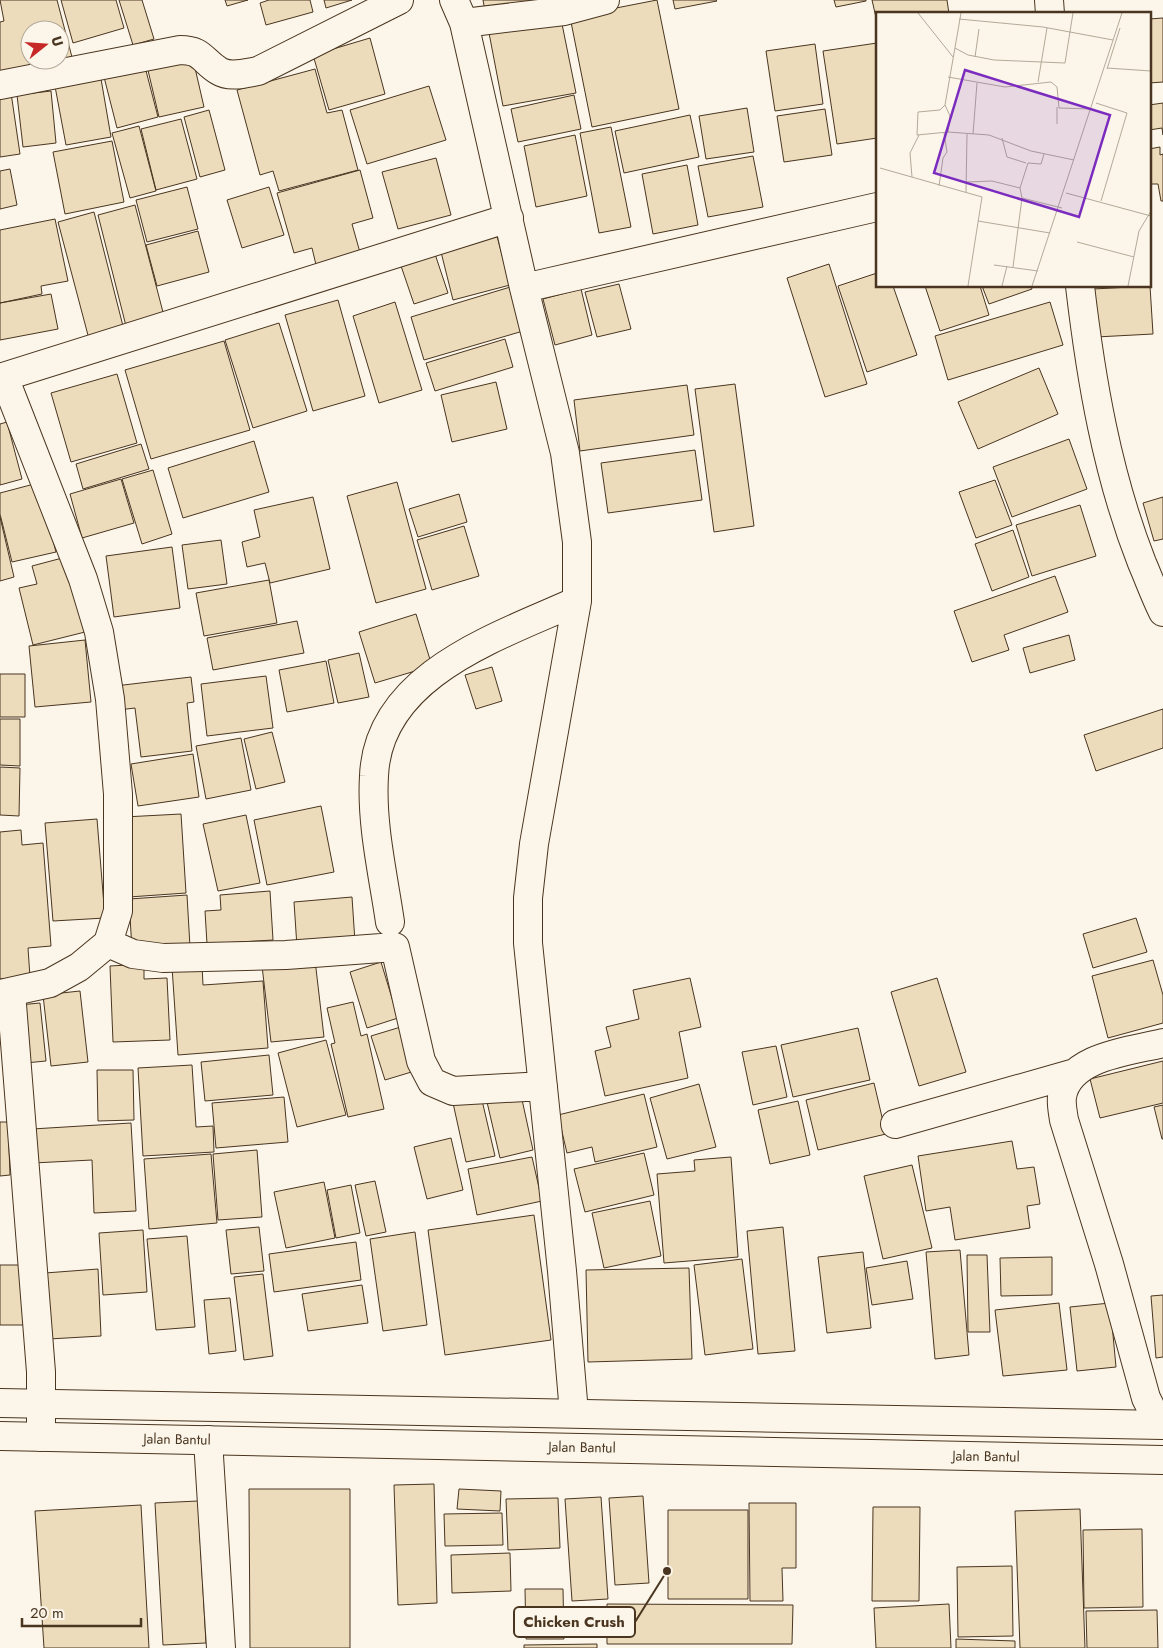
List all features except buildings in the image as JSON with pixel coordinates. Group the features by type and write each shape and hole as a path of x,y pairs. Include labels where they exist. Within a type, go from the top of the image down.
{"street":[{"path":"0,85 180,50 192,50 201,54 220,72 236,75 258,71 400,0"},
{"path":"574,1413 528,943 528,898 534,844 577,601 577,542 565,453 459,12 564,11 605,0"},
{"path":"524,288 876,206"},
{"path":"41,1437 40,1372 5,993 50,983 79,967 108,943 118,911 118,794 110,699 99,632 83,579 2,378 509,218"},
{"path":"1080,288 1092,382 1111,466 1131,534 1163,612"},
{"path":"390,922 375,814 374,775 378,750 398,708 428,678 465,652 577,601"},
{"path":"108,943 133,954 163,958 286,955 395,947 421,1060 432,1082 453,1091 543,1086"},
{"path":"1161,1424 1146,1398 1109,1264 1064,1120 1062,1098 1064,1090 1075,1073 1092,1060 1163,1043"},
{"path":"895,1124 1075,1073"},
{"path":"0,1403 1161,1424"},
{"name":"Jalan Bantul","path":"0,1436 1163,1460"},
{"path":"208,1440 221,1648"}],"place":[{"name":"Chicken Crush","path":"667,1571"}]}
